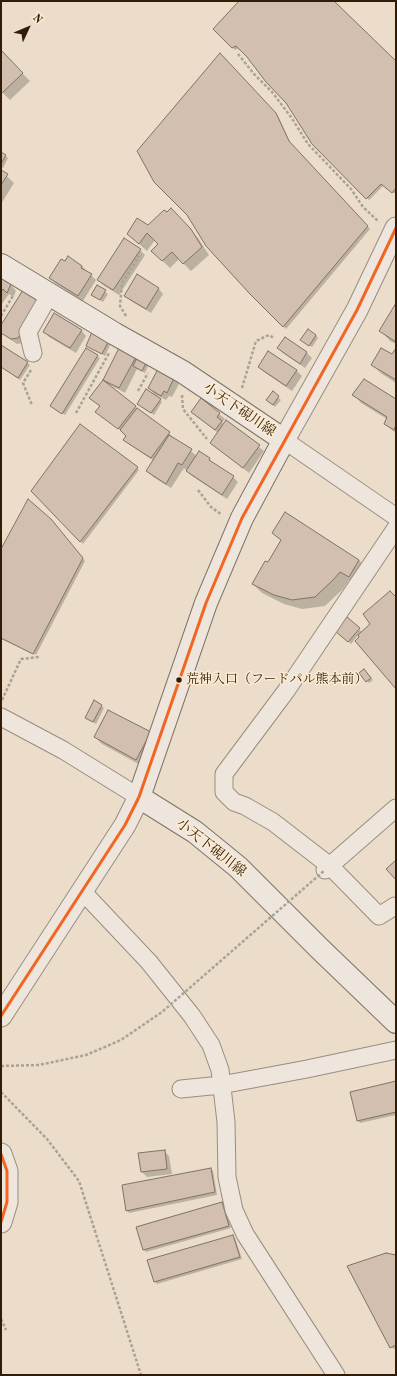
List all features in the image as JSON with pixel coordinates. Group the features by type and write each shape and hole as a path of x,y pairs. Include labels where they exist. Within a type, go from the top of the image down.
{"main road":[{"name":"小天下硯川線","path":"1,265 182,371 284,440 238,527 206,603 139,797 195,832 238,867 396,1022"}],"street":[{"path":"395,231 357,310 284,440 396,517"},
{"path":"33,353 28,332 50,294"},
{"path":"395,906 379,916 327,868 273,822 245,806 234,802 224,792 224,774 286,691 396,528"},
{"path":"1,716 63,750 139,797 124,825 1,1016"},
{"path":"327,868 396,808"},
{"path":"82,891 149,962 192,1016 211,1045 220,1070 226,1122 227,1177 234,1210 245,1234 336,1375"},
{"path":"181,1089 221,1085 396,1050"},
{"path":"1,1154 7,1171 7,1202 1,1222"}],"path":[{"path":"238,54 292,117 308,144 351,189 363,207 395,231"},
{"path":"76,413 106,361 124,338 130,324 120,306 122,283 139,256"},
{"path":"1,316 3,310 24,279"},
{"path":"237,408 256,341 269,334 274,338"},
{"path":"32,405 23,383 35,363 33,353"},
{"path":"182,371 179,386 183,409 207,439"},
{"path":"198,490 211,507 238,527"},
{"path":"1,702 21,659 40,657"},
{"path":"1,1066 39,1065 55,1062 86,1055 121,1040 162,1012 327,868"},
{"path":"1,1092 47,1139 79,1181 141,1375"},
{"path":"1,1319 6,1330"}],"building":[{"path":"239,1 334,1 396,61 396,188 392,193 381,184 366,199 312,144 286,103 266,82 247,57 236,46 232,48 213,29"},
{"path":"1,50 23,73 2,93 1,92"},
{"path":"220,53 276,113 289,141 368,226 283,327 249,293 206,246 187,215 154,182 137,151"},
{"path":"1,152 6,155 1,164"},
{"path":"1,170 8,174 1,185"},
{"path":"171,208 191,229 202,247 183,264 172,252 162,261 151,251 158,244 147,233 139,244 127,234 137,218 148,225 164,210 167,212"},
{"path":"124,238 141,249 113,290 97,280"},
{"path":"68,256 82,266 81,268 92,274 78,296 49,278 61,259 65,261"},
{"path":"137,274 159,288 146,309 124,296"},
{"path":"1,278 11,284 7,293 3,289 1,292"},
{"path":"97,285 106,290 100,300 91,295"},
{"path":"23,290 40,300 18,338 11,339 1,333 1,325"},
{"path":"396,303 396,342 379,331"},
{"path":"54,313 82,330 70,348 43,332"},
{"path":"308,329 316,335 309,346 300,340"},
{"path":"92,332 109,340 102,354 86,346"},
{"path":"285,337 307,352 300,364 277,348"},
{"path":"1,345 28,362 18,378 1,367"},
{"path":"86,348 98,355 62,414 50,406"},
{"path":"119,348 136,357 119,388 103,380"},
{"path":"381,348 392,354 396,348 396,380 371,365"},
{"path":"268,351 297,370 286,386 258,367"},
{"path":"138,356 147,361 142,371 133,366"},
{"path":"158,369 174,378 167,393 164,391 161,396 148,388"},
{"path":"364,379 396,399 396,425 394,430 384,424 387,417 352,395"},
{"path":"103,380 136,406 118,429 95,412 100,406 89,398"},
{"path":"146,389 161,399 151,413 137,404"},
{"path":"273,391 279,396 273,405 266,400"},
{"path":"201,398 220,413 217,417 222,421 215,430 191,412"},
{"path":"137,408 170,432 151,458 123,440 126,436 120,430"},
{"path":"226,420 260,445 243,468 210,443"},
{"path":"80,424 138,467 80,542 31,491"},
{"path":"169,435 192,449 182,465 178,463 166,484 146,471"},
{"path":"199,451 210,458 209,460 234,476 222,495 186,471"},
{"path":"28,499 51,519 83,558 33,654 1,638 1,549"},
{"path":"285,512 359,560 349,577 340,572 315,597 292,600 274,595 252,584 265,561 268,562 281,540 272,533"},
{"path":"390,591 396,597 396,689 355,641 359,637 358,635 370,624 363,614"},
{"path":"347,617 360,628 348,642 335,631"},
{"path":"364,669 371,678 366,682 359,673"},
{"path":"94,700 102,705 93,722 85,718"},
{"path":"108,710 151,732 136,760 94,737"},
{"path":"396,860 396,880 386,869"},
{"path":"396,1081 396,1112 357,1121 350,1092"},
{"path":"165,1150 167,1169 141,1172 138,1153"},
{"path":"211,1168 215,1192 126,1211 122,1185"},
{"path":"222,1202 229,1226 143,1250 136,1227"},
{"path":"233,1235 240,1257 154,1282 147,1260"},
{"path":"386,1253 396,1255 396,1345 390,1348 347,1266"}],"transit line":[{"path":"1,1016 125,825 139,797 206,603 242,518 357,310 396,228"},
{"path":"1,1154 7,1171 7,1202 1,1222"}],"place":[{"name":"荒神入口（フードパル熊本前）","path":"179,680"}]}
